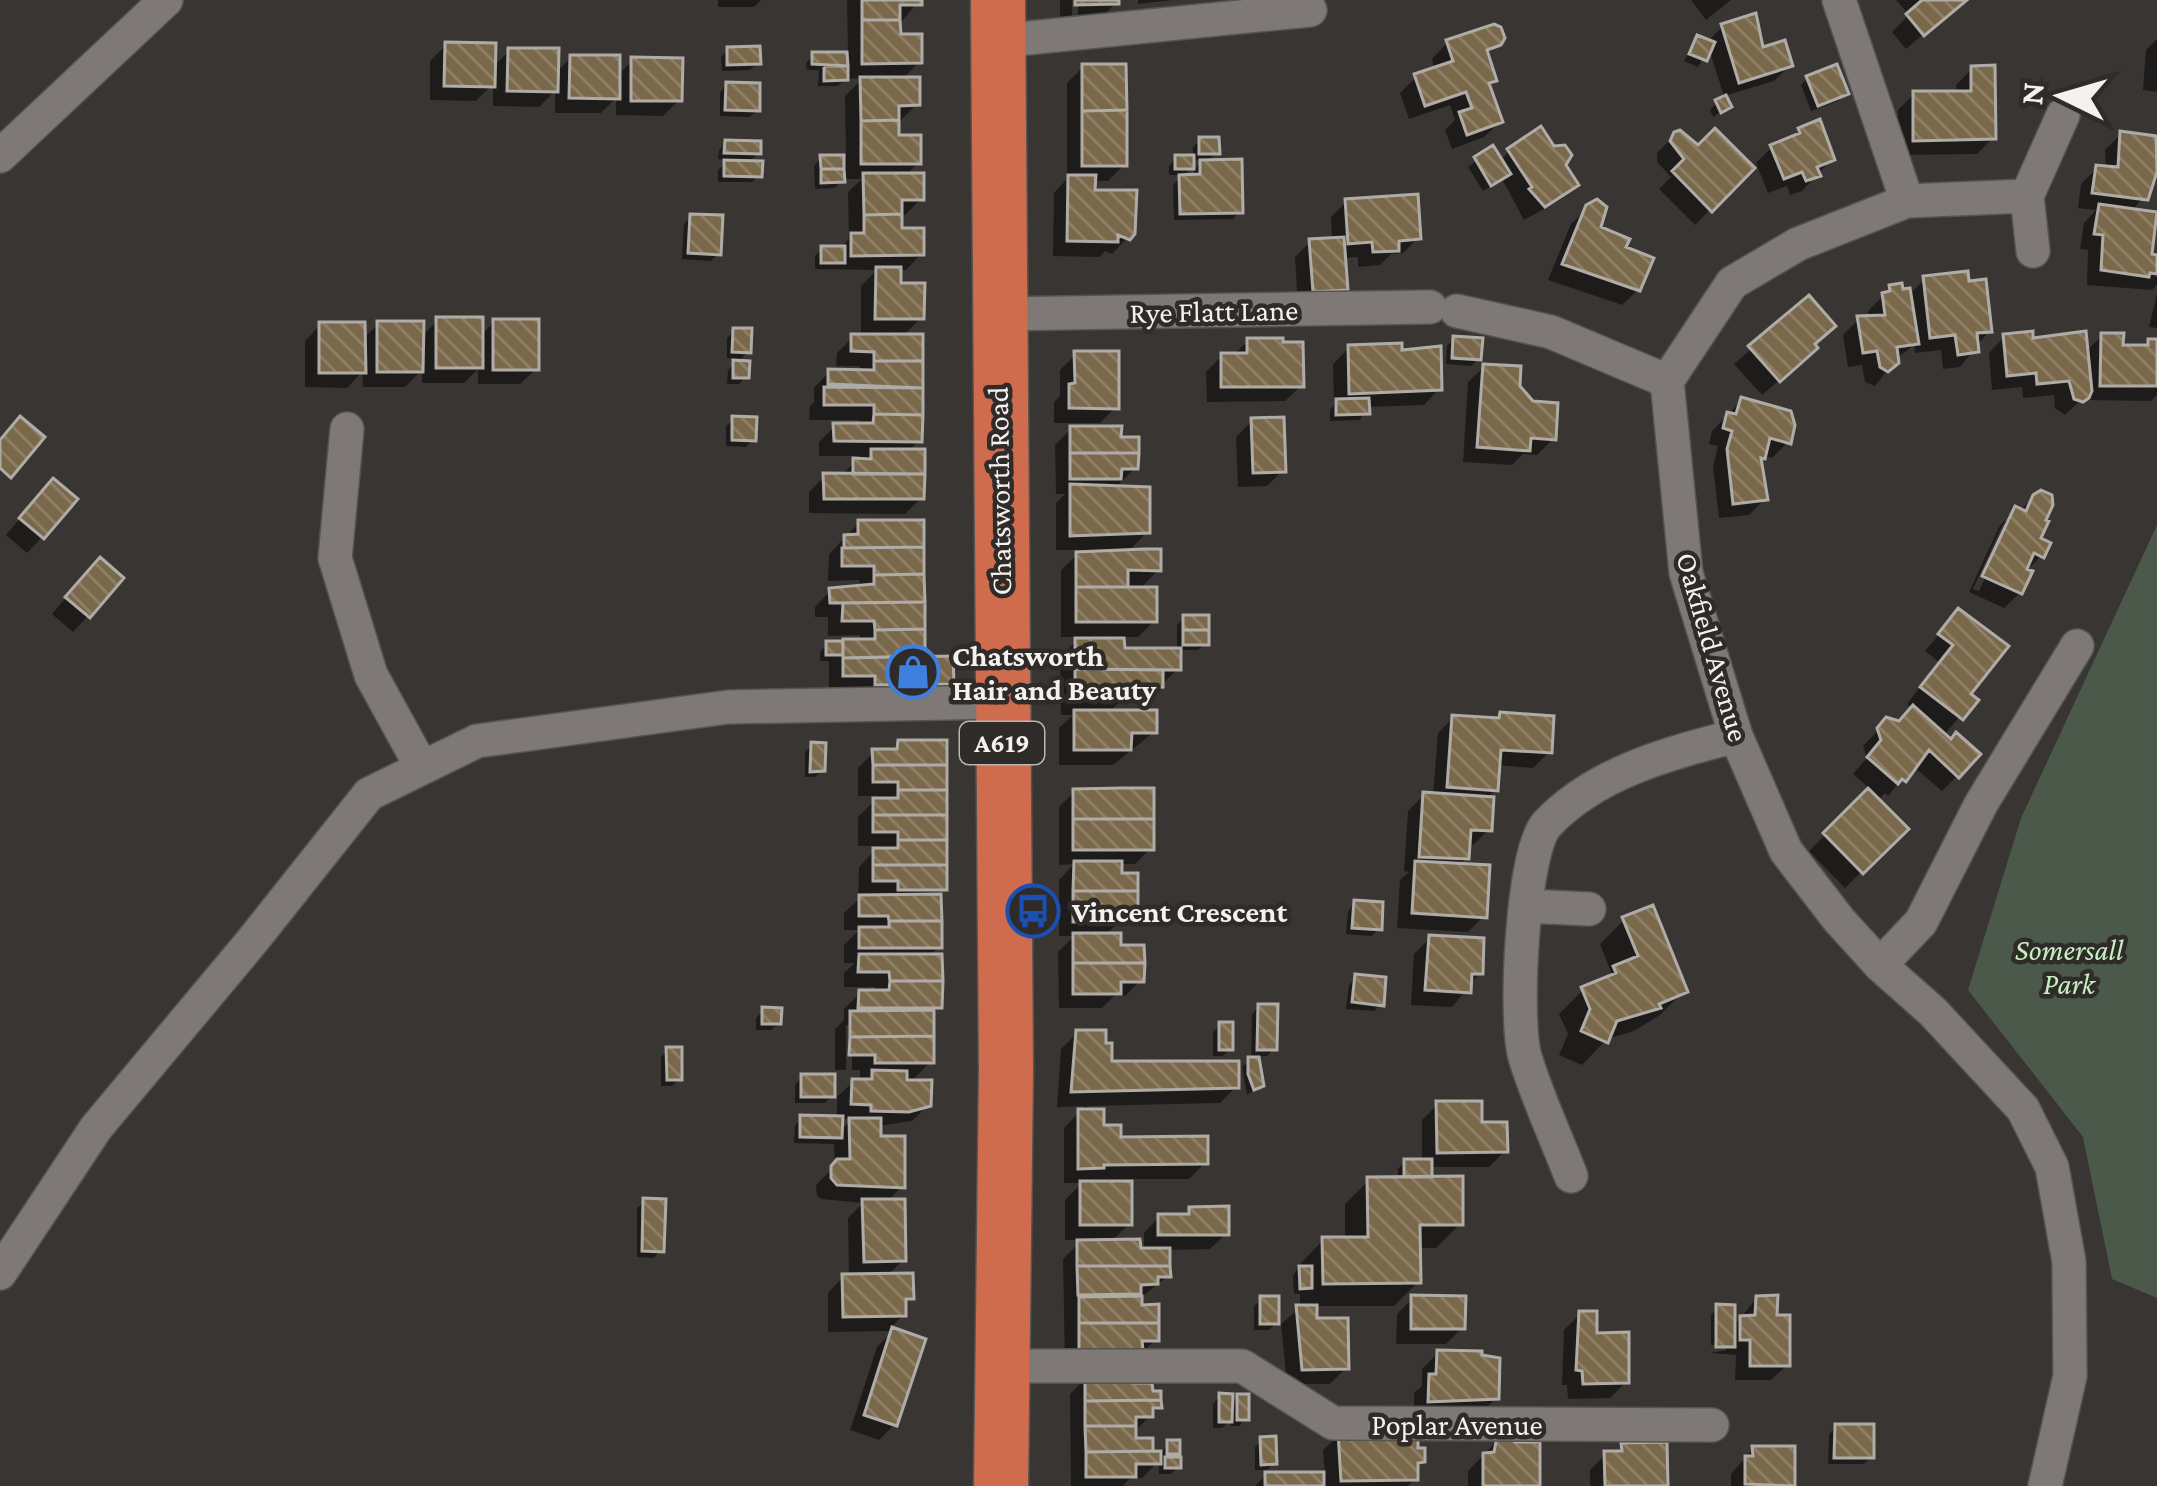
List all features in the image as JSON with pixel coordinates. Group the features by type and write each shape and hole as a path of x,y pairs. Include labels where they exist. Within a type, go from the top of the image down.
{"highway":[{"name":"Chatsworth Road","path":"998,21 1006,1070 1001,1486"}],"street":[{"path":"0,156 166,0"},
{"path":"1839,0 1906,201"},
{"path":"998,21 1310,10"},
{"path":"2033,251 2027,196 2063,115"},
{"path":"1667,381 1732,283 1798,244 1906,201 2027,196"},
{"name":"Rye Flatt Lane","path":"998,314 1444,309 1551,332 1667,381"},
{"name":"Oakfield Avenue","path":"1667,381 1686,573 1736,736 1786,851 1880,965 1933,1012 2023,1109 2052,1167 2069,1262 2070,1376 2045,1486"},
{"path":"346,429 335,558 371,675 421,766"},
{"path":"1880,965 1921,922 1981,804 2078,646"},
{"path":"0,1273 96,1128 369,794 477,741 728,707 1001,702"},
{"path":"1571,1176 1524,1054 1519,1020 1526,906 1533,856 1544,826 1616,776 1664,754 1736,736"},
{"path":"1526,906 1589,909"},
{"name":"Poplar Avenue","path":"1003,1366 1242,1366 1334,1423 1712,1425"}],"green space":[{"name":"Somersall Park","path":"2157,525 2157,1298 2112,1279 2083,1137 1968,990 2021,818"}],"building":[{"path":"862,0 922,0 922,5 900,5 900,20 862,20"},
{"path":"1075,0 1119,0 1119,4 1075,5"},
{"path":"1922,0 1967,0 1924,36 1906,14"},
{"path":"1756,13 1763,47 1785,40 1793,66 1739,83 1721,24"},
{"path":"862,20 900,20 901,34 922,34 922,63 862,64"},
{"path":"1494,24 1501,27 1505,38 1501,45 1487,50 1497,81 1489,83 1503,122 1467,135 1459,112 1472,108 1466,92 1425,106 1414,74 1453,61 1446,40"},
{"path":"1697,35 1715,42 1707,61 1689,54"},
{"path":"445,42 496,43 495,87 444,86"},
{"path":"760,46 761,64 727,65 727,47"},
{"path":"508,48 559,48 558,92 507,91"},
{"path":"812,52 847,52 848,66 812,64"},
{"path":"570,55 620,55 620,99 569,98"},
{"path":"631,57 683,58 682,101 631,101"},
{"path":"1082,64 1126,64 1127,110 1082,111"},
{"path":"1837,64 1849,94 1818,106 1806,76"},
{"path":"1995,65 1996,139 1913,141 1913,91 1971,91 1971,66"},
{"path":"824,66 848,66 848,80 824,81"},
{"path":"860,77 920,77 920,105 899,106 899,120 861,121"},
{"path":"726,82 760,83 760,111 725,110"},
{"path":"1726,95 1732,107 1721,113 1715,100"},
{"path":"1127,110 1127,166 1082,166 1082,111"},
{"path":"1820,119 1835,160 1817,167 1821,176 1806,181 1802,172 1784,179 1770,145"},
{"path":"899,120 899,135 921,135 921,164 861,164 861,121"},
{"path":"1541,126 1554,146 1565,145 1572,155 1566,165 1579,185 1545,207 1507,149"},
{"path":"1715,128 1755,168 1712,212 1672,171 1684,159 1670,141 1680,130 1698,145"},
{"path":"2120,131 2156,136 2157,172 2148,200 2092,193 2096,165 2118,167"},
{"path":"1199,137 1219,137 1220,154 1199,154"},
{"path":"725,140 761,141 761,154 724,153"},
{"path":"1493,145 1511,174 1491,186 1474,157"},
{"path":"820,155 844,155 844,169 821,169"},
{"path":"1175,155 1194,155 1194,169 1175,169"},
{"path":"1242,159 1243,213 1180,214 1179,175 1200,174 1200,160"},
{"path":"724,160 763,161 762,177 724,176"},
{"path":"821,169 844,169 845,182 821,183"},
{"path":"863,173 924,173 924,200 902,200 902,214 864,215"},
{"path":"1068,175 1096,175 1095,190 1137,190 1135,234 1130,240 1118,235 1118,242 1067,241"},
{"path":"1418,194 1421,239 1399,241 1399,251 1373,252 1372,242 1348,244 1345,199"},
{"path":"1597,199 1607,207 1601,227 1630,239 1626,247 1654,258 1640,291 1562,264 1586,205"},
{"path":"2099,204 2157,212 2152,254 2157,255 2157,274 2101,270 2103,235 2094,234"},
{"path":"690,214 723,215 721,255 688,253"},
{"path":"902,214 902,228 924,228 924,255 851,256 851,233 864,233 864,215"},
{"path":"1344,237 1348,290 1313,292 1309,239"},
{"path":"821,246 845,246 845,263 821,263"},
{"path":"876,267 901,267 901,283 925,283 924,319 875,319"},
{"path":"1968,271 1969,281 1986,279 1992,332 1977,333 1979,352 1958,355 1955,335 1930,338 1923,276"},
{"path":"1902,283 1903,289 1910,288 1919,344 1897,347 1899,363 1888,372 1880,367 1877,351 1863,353 1857,316 1885,315 1882,293 1890,291 1889,285"},
{"path":"1809,295 1836,326 1780,382 1748,346"},
{"path":"436,317 483,317 483,368 436,368"},
{"path":"493,319 539,319 539,370 493,370"},
{"path":"377,321 424,321 423,372 377,372"},
{"path":"319,322 365,322 366,373 319,373"},
{"path":"733,328 752,328 751,353 732,352"},
{"path":"2033,331 2033,338 2086,331 2089,398 2074,399 2069,381 2037,384 2036,373 2007,376 2003,334"},
{"path":"2101,333 2124,333 2123,345 2148,345 2148,339 2157,339 2157,386 2100,386"},
{"path":"851,334 923,334 923,361 874,361 874,352 851,351"},
{"path":"1453,336 1483,338 1481,360 1452,358"},
{"path":"1247,338 1303,342 1304,387 1221,387 1221,353 1247,353"},
{"path":"1402,343 1402,350 1441,346 1442,390 1349,394 1348,345"},
{"path":"1074,351 1119,351 1119,409 1069,408 1069,384 1075,383"},
{"path":"733,360 750,361 749,378 733,378"},
{"path":"874,361 923,361 923,388 828,384 828,369 874,370"},
{"path":"1483,364 1521,366 1520,386 1533,401 1558,403 1556,440 1531,438 1530,451 1477,447"},
{"path":"824,387 923,388 923,415 874,414 874,405 824,405"},
{"path":"1741,397 1791,411 1795,425 1791,444 1770,438 1765,459 1761,458 1768,500 1733,504 1727,449 1732,431 1723,428 1727,412 1736,414"},
{"path":"1369,398 1370,414 1336,415 1336,399"},
{"path":"874,414 923,415 922,442 834,441 833,423 873,423"},
{"path":"20,416 45,437 11,478 0,468 0,440"},
{"path":"732,416 757,417 756,441 732,440"},
{"path":"1284,417 1286,472 1253,473 1251,418"},
{"path":"1070,426 1122,426 1121,437 1139,437 1139,453 1070,453"},
{"path":"871,449 925,449 925,474 853,474 853,458 871,459"},
{"path":"1070,453 1139,453 1138,469 1122,469 1121,479 1070,479"},
{"path":"823,473 925,474 924,499 824,499"},
{"path":"53,478 78,499 44,539 19,518"},
{"path":"1070,484 1150,487 1150,533 1070,536"},
{"path":"2041,490 2052,495 2041,538 2051,543 2044,558 2034,553 2027,569 2033,571 2022,594 1982,576 2015,506 2026,511 2033,495"},
{"path":"858,520 924,520 924,547 844,548 844,535 858,534"},
{"path":"924,547 924,574 874,575 874,566 842,566 842,548"},
{"path":"1161,549 1161,571 1128,570 1128,587 1076,587 1076,552"},
{"path":"100,557 124,578 90,618 65,597"},
{"path":"924,574 925,602 830,603 829,588 874,584 874,575"},
{"path":"1076,587 1157,587 1157,622 1076,622"},
{"path":"925,602 925,629 875,630 874,621 842,621 843,603"},
{"path":"1958,608 2009,646 1971,694 1979,700 1963,720 1920,687 1953,645 1938,634"},
{"path":"1183,615 1209,615 1209,630 1183,630"},
{"path":"925,629 925,656 843,658 843,639 875,639 875,630"},
{"path":"1183,630 1209,630 1209,645 1183,645"},
{"path":"1075,638 1124,638 1125,648 1181,648 1181,670 1075,669"},
{"path":"826,641 843,641 843,655 826,655"},
{"path":"953,656 954,684 875,685 875,676 843,676 843,658"},
{"path":"1075,669 1163,670 1163,687 1125,690 1124,700 1075,700"},
{"path":"1913,705 1951,739 1956,732 1981,754 1959,778 1929,750 1906,782 1902,779 1898,784 1867,757 1881,740 1877,728 1886,717 1899,721"},
{"path":"1074,710 1157,710 1157,733 1132,733 1131,750 1074,750"},
{"path":"1500,712 1554,716 1552,753 1501,750 1498,791 1447,787 1452,715 1499,718"},
{"path":"898,740 947,740 947,765 873,765 872,749 897,749"},
{"path":"811,742 826,743 825,771 810,772"},
{"path":"873,765 947,765 947,790 898,790 898,782 873,782"},
{"path":"1154,788 1154,819 1073,819 1073,789"},
{"path":"1868,788 1909,829 1863,874 1823,833"},
{"path":"898,790 947,790 947,815 873,815 873,798 898,798"},
{"path":"1423,792 1494,797 1492,831 1471,830 1469,859 1419,857"},
{"path":"873,815 947,815 947,840 898,840 898,832 873,832"},
{"path":"1073,819 1154,819 1154,850 1073,850"},
{"path":"898,840 947,840 947,865 873,865 873,848 898,848"},
{"path":"1074,861 1122,861 1122,873 1138,873 1138,891 1073,891"},
{"path":"1415,861 1490,865 1487,918 1412,913"},
{"path":"873,865 947,865 947,890 898,890 898,881 873,881"},
{"path":"1073,891 1138,891 1138,910 1122,910 1122,922 1073,922"},
{"path":"941,894 942,921 859,916 859,895"},
{"path":"1354,900 1383,902 1382,930 1352,928"},
{"path":"1653,905 1688,992 1659,1004 1661,1008 1617,1021 1608,1043 1581,1031 1590,1009 1581,987 1616,973 1613,966 1638,956 1622,917"},
{"path":"889,921 942,921 942,948 859,948 859,927 889,927"},
{"path":"1073,933 1121,933 1121,945 1144,945 1145,963 1073,963"},
{"path":"1429,935 1484,938 1483,974 1472,974 1471,993 1425,990"},
{"path":"859,954 942,954 943,981 890,981 889,972 858,972"},
{"path":"1073,963 1145,963 1144,982 1121,982 1121,994 1073,994"},
{"path":"1355,974 1386,977 1384,1006 1352,1002"},
{"path":"890,981 943,981 942,1008 858,1008 859,990 889,990"},
{"path":"1258,1004 1278,1004 1277,1050 1257,1050"},
{"path":"762,1007 782,1008 781,1024 762,1024"},
{"path":"934,1010 934,1036 850,1037 850,1011"},
{"path":"1219,1022 1233,1022 1233,1050 1219,1050"},
{"path":"1076,1030 1106,1030 1112,1061 1239,1061 1239,1088 1071,1092"},
{"path":"934,1036 934,1063 875,1063 875,1055 849,1055 850,1037"},
{"path":"666,1047 682,1047 682,1080 667,1080"},
{"path":"1248,1057 1259,1057 1264,1086 1254,1090 1248,1074"},
{"path":"872,1070 907,1071 907,1080 932,1080 931,1106 909,1112 871,1111 871,1105 851,1104 852,1079 872,1079"},
{"path":"801,1074 835,1074 835,1097 801,1097"},
{"path":"1436,1101 1482,1101 1482,1122 1507,1122 1508,1152 1437,1153"},
{"path":"1078,1109 1104,1109 1104,1125 1121,1125 1121,1137 1208,1136 1208,1164 1078,1169"},
{"path":"800,1115 843,1116 842,1138 800,1137"},
{"path":"849,1118 881,1118 881,1136 905,1136 905,1188 837,1185 831,1178 831,1166 837,1159 850,1159"},
{"path":"1404,1159 1432,1159 1432,1177 1404,1177"},
{"path":"1463,1176 1463,1225 1420,1225 1421,1283 1323,1284 1322,1237 1368,1237 1367,1177"},
{"path":"1080,1181 1132,1181 1132,1225 1080,1225"},
{"path":"643,1198 666,1199 664,1252 642,1251"},
{"path":"862,1199 905,1199 906,1261 864,1262"},
{"path":"1229,1206 1229,1235 1158,1235 1158,1214"},
{"path":"1140,1239 1141,1248 1170,1248 1170,1266 1077,1266 1077,1240"},
{"path":"1077,1266 1170,1266 1171,1277 1141,1285 1141,1294 1078,1295"},
{"path":"1299,1266 1312,1266 1312,1288 1300,1289"},
{"path":"913,1273 914,1299 906,1299 906,1316 843,1317 842,1274"},
{"path":"1411,1295 1466,1296 1465,1329 1411,1329"},
{"path":"1778,1295 1777,1315 1790,1315 1790,1366 1750,1366 1750,1340 1740,1340 1740,1316 1755,1315 1756,1296"},
{"path":"1142,1296 1142,1305 1159,1304 1159,1323 1079,1323 1079,1297"},
{"path":"1260,1296 1279,1296 1279,1324 1260,1324"},
{"path":"1716,1304 1735,1305 1735,1347 1716,1347"},
{"path":"1296,1305 1317,1305 1317,1318 1348,1318 1349,1369 1302,1370"},
{"path":"1579,1311 1597,1311 1597,1333 1629,1332 1629,1383 1583,1384 1582,1371 1576,1370"},
{"path":"1079,1323 1159,1323 1159,1341 1142,1341 1143,1350 1079,1351"},
{"path":"892,1327 926,1339 897,1426 864,1415"},
{"path":"1437,1350 1482,1351 1482,1355 1500,1358 1499,1399 1428,1402 1429,1374 1436,1374"},
{"path":"1085,1375 1135,1375 1135,1383 1152,1383 1153,1391 1161,1391 1161,1400 1085,1401"},
{"path":"1219,1393 1233,1394 1232,1422 1219,1422"},
{"path":"1237,1394 1249,1394 1249,1420 1237,1420"},
{"path":"1161,1400 1162,1408 1153,1408 1153,1417 1136,1417 1136,1426 1085,1426 1085,1401"},
{"path":"1835,1424 1874,1424 1874,1458 1834,1458"},
{"path":"1085,1426 1136,1426 1136,1438 1153,1438 1153,1451 1086,1452"},
{"path":"1338,1432 1418,1435 1425,1462 1418,1463 1418,1480 1341,1481"},
{"path":"1276,1436 1277,1464 1261,1465 1260,1437"},
{"path":"1497,1437 1540,1442 1540,1486 1483,1486 1483,1453 1494,1452"},
{"path":"1167,1440 1180,1440 1180,1454 1167,1454"},
{"path":"1667,1442 1668,1486 1605,1486 1604,1451 1622,1451 1621,1443"},
{"path":"1752,1446 1795,1446 1795,1486 1745,1484 1745,1456 1753,1456"},
{"path":"1161,1451 1161,1464 1136,1464 1136,1477 1086,1477 1086,1452"},
{"path":"1165,1457 1181,1457 1181,1468 1165,1468"},
{"path":"1265,1472 1324,1472 1324,1486 1265,1486"}],"place":[{"name":"Chatsworth Hair and Beauty","path":"913,672"},
{"name":"Vincent Crescent","path":"1033,911"}]}
